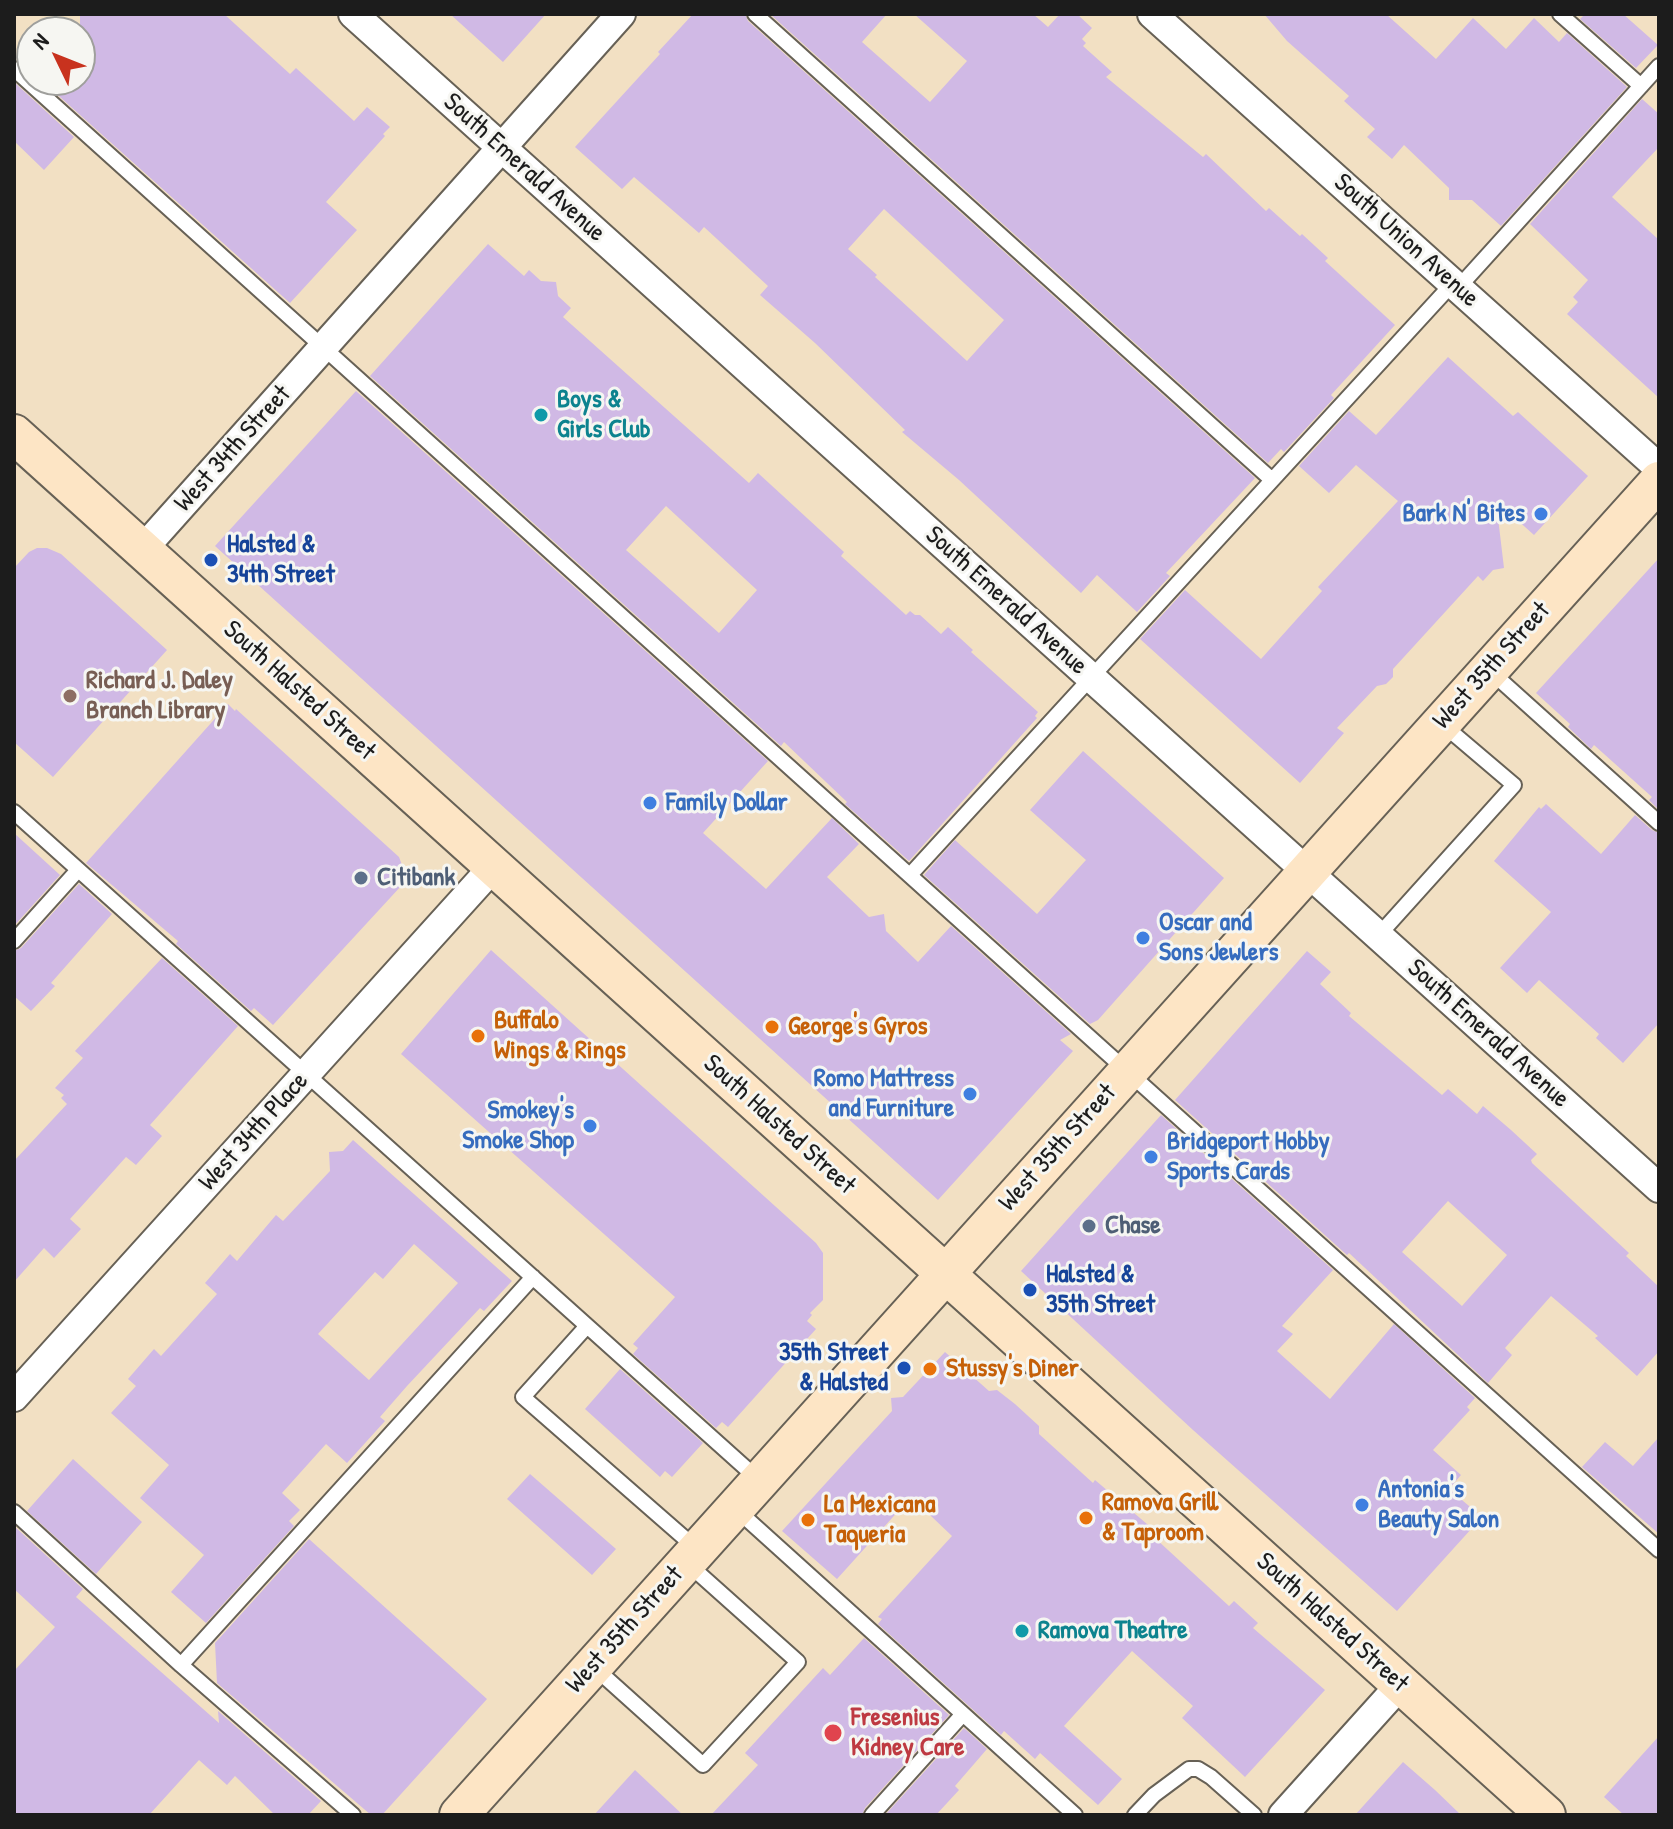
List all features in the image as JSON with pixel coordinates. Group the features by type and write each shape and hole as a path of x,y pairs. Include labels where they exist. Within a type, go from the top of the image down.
{"main road":[{"name":"South Halsted Street","path":"14,434 1546,1815"},
{"name":"West 35th Street","path":"461,1814 1659,481"}],"street":[{"name":"South Emerald Avenue","path":"353,14 1659,1188"},
{"path":"501,147 621,14"},
{"name":"South Union Avenue","path":"1152,14 1659,468"},
{"name":"West 34th Street","path":"142,550 501,147"},
{"name":"West 34th Place","path":"14,1397 494,866"},
{"path":"1283,1815 1401,1684"}],"lane":[{"path":"755,14 1272,480"},
{"path":"1560,14 1641,86"},
{"path":"910,875 1272,480 1659,66"},
{"path":"14,69 1659,1550"},
{"path":"1489,669 1659,823"},
{"path":"1378,936 1514,785 1441,722"},
{"path":"14,812 760,1480"},
{"path":"14,941 78,870"},
{"path":"181,1665 533,1277"},
{"path":"587,1326 523,1397 692,1555 798,1662 703,1765 593,1666"},
{"path":"735,1508 1075,1815"},
{"path":"14,1512 181,1665 353,1815"},
{"path":"872,1815 963,1714"},
{"path":"1135,1815 1154,1795 1189,1769 1198,1769 1254,1815"}],"building":[{"path":"224,14 290,74 296,68 354,121 367,107 390,127 326,202 357,230 290,303 59,96 96,96 96,16 80,16"},
{"path":"450,14 546,14 503,62"},
{"path":"693,14 745,14 748,21 1255,478 1166,573 1170,576 1137,612 1097,575 1081,593 959,480 902,432 905,430 815,343 760,295 768,286 704,227 699,233 634,177 622,189 575,147 660,54 658,52","holes":["884,209 1004,320 967,361 848,249"]},
{"path":"770,14 887,14 862,42 930,102 967,61 914,14 1033,14 1048,27 1060,14 1077,14 1092,28 1082,39 1086,43 1083,46 1112,72 1106,77 1203,157 1206,154 1266,211 1269,208 1300,236 1302,234 1328,258 1325,261 1395,325 1331,395 1334,398 1284,452 1281,449 1268,463"},
{"path":"1264,14 1386,14 1436,59 1473,18 1506,49 1534,18 1559,42 1567,33 1627,87 1501,226 1472,200 1449,200 1449,188 1404,145 1392,159 1367,137 1375,129 1344,101 1349,96 1287,41"},
{"path":"1585,14 1623,14 1658,45 1636,68 1580,19"},
{"path":"14,82 16,96 29,96 74,137 44,170 14,141"},
{"path":"1642,99 1659,114 1659,147 1612,197 1659,240 1659,398 1567,314 1578,302 1573,297 1588,280 1530,224"},
{"path":"488,244 524,276 529,270 541,281 556,282 558,296 571,308 563,317 749,483 758,473 844,552 841,556 906,615 910,611 920,615 941,634 948,627 1038,712 1037,718 909,861 845,804 847,802 784,742 781,746 370,376","holes":["666,506 757,590 719,633 626,550"]},
{"path":"1448,357 1513,416 1518,412 1588,476 1534,535 1496,501 1504,568 1493,570 1483,581 1478,576 1393,669 1393,677 1386,684 1377,686 1337,728 1344,733 1300,783 1140,639 1185,590 1261,659 1322,591 1318,587 1398,501 1356,465 1329,493 1299,466 1349,411 1376,435"},
{"path":"356,391 768,761 703,833 766,889 832,818 859,844 827,877 869,917 884,914 886,931 918,962 951,926 1071,1034 1060,1040 1073,1051 938,1200 215,546"},
{"name":"Richard J. Daley Branch Library","path":"37,548 47,548 61,554 167,650 53,777 14,742 14,568"},
{"path":"1659,558 1659,810 1649,800 1652,797 1594,745 1591,749 1568,727 1570,724 1536,693"},
{"path":"228,704 399,857 405,873 402,885 273,1025 254,1008 251,1011 176,944 178,941 86,863"},
{"path":"1083,751 1224,878 1098,1020 1090,1024 924,875 955,840 1037,914 1086,860 1030,810"},
{"path":"1546,804 1601,854 1635,815 1659,833 1659,1023 1623,1063 1596,1038 1599,1034 1539,980 1527,993 1500,968 1551,912 1494,861 1539,807 1541,809"},
{"path":"14,833 60,875 14,926"},
{"path":"79,884 112,914 51,983 55,986 31,1011 14,996 14,951 21,948"},
{"path":"491,950 816,1243 823,1253 823,1300 810,1313 812,1315 807,1321 816,1329 728,1427 722,1422 716,1428 633,1354 638,1348 633,1344 675,1297 401,1054"},
{"path":"1307,951 1331,972 1320,984 1351,1013 1349,1016 1442,1095 1448,1089 1477,1114 1483,1106 1511,1130 1537,1154 1532,1163 1629,1253 1626,1256 1659,1287 1659,1351 1637,1376 1595,1338 1598,1336 1551,1296 1505,1348 1512,1355 1488,1383 1349,1253 1347,1255 1175,1100","holes":["1448,1201 1507,1255 1462,1306 1402,1252"]},
{"path":"162,958 238,1026 150,1125 162,1136 136,1165 126,1157 70,1219 81,1229 54,1258 44,1248 14,1282 14,1161 67,1104 61,1098 64,1095 55,1088 83,1058 75,1051"},
{"path":"1161,1115 1333,1270 1282,1326 1293,1334 1277,1351 1330,1399 1394,1324 1475,1398 1467,1407 1470,1410 1433,1450 1461,1475 1449,1489 1482,1517 1397,1611 1193,1430 1021,1271"},
{"path":"353,1140 512,1281 484,1311 480,1308 407,1386 380,1417 385,1421 347,1463 326,1444 282,1493 300,1510 289,1521 294,1526 206,1623 171,1592 204,1555 140,1498 169,1465 111,1413 136,1386 128,1379 154,1349 161,1356 217,1294 205,1283 230,1254 237,1261 276,1215 283,1221 330,1171 329,1152 343,1151","holes":["414,1244 458,1283 369,1380 318,1334 375,1272 383,1279"]},
{"path":"945,1352 989,1391 997,1390 1015,1404 1039,1426 1039,1434 1093,1483 1095,1480 1160,1535 1156,1539 1229,1606 1234,1601 1258,1623 1253,1628 1325,1690 1245,1777 1182,1718 1193,1706 1132,1651 1064,1726 1122,1779 1098,1805 1040,1753 1035,1759 1004,1731 1001,1735 878,1624 882,1619 878,1617 952,1536 911,1497 837,1579 782,1531 892,1411 891,1398 903,1397"},
{"path":"620,1369 703,1443 672,1477 665,1471 660,1477 585,1409"},
{"path":"1659,1437 1659,1534 1582,1467 1605,1442 1633,1466"},
{"path":"73,1459 142,1522 96,1574 27,1511"},
{"path":"530,1474 616,1549 592,1575 507,1499"},
{"path":"14,1526 83,1589 76,1597 219,1723 218,1711 321,1801 308,1815 275,1815 235,1776 227,1785 199,1760 149,1815 14,1815 14,1671 55,1627 14,1589"},
{"path":"309,1539 487,1699 382,1815 371,1815 217,1683 215,1643"},
{"name":"Fresenius Kidney Care","path":"864,1638 949,1715 862,1815 711,1815 758,1765 745,1753 823,1668 830,1675"},
{"path":"964,1728 987,1749 955,1786 959,1790 936,1815 885,1815"},
{"path":"1659,1736 1659,1815 1624,1815 1604,1797"},
{"path":"1403,1762 1435,1790 1461,1815 1355,1815"},
{"path":"635,1770 683,1815 594,1815"}],"place":[{"name":"Boys & Girls Club","path":"541,415"},
{"name":"Bark N' Bites","path":"1541,514"},
{"name":"Halsted & 34th Street","path":"211,560"},
{"name":"Richard J. Daley Branch Library","path":"70,696"},
{"name":"Family Dollar","path":"650,803"},
{"name":"Citibank","path":"361,878"},
{"name":"Oscar and Sons Jewlers","path":"1143,938"},
{"name":"George's Gyros","path":"772,1027"},
{"name":"Buffalo Wings & Rings","path":"478,1036"},
{"name":"Romo Mattress and Furniture","path":"970,1094"},
{"name":"Smokey's Smoke Shop","path":"590,1126"},
{"name":"Bridgeport Hobby Sports Cards","path":"1151,1157"},
{"name":"Chase","path":"1089,1226"},
{"name":"Halsted & 35th Street","path":"1030,1290"},
{"name":"35th Street & Halsted","path":"904,1368"},
{"name":"Stussy's Diner","path":"930,1369"},
{"name":"Antonia's Beauty Salon","path":"1362,1505"},
{"name":"Ramova Grill & Taproom","path":"1086,1518"},
{"name":"La Mexicana Taqueria","path":"808,1520"},
{"name":"Ramova Theatre","path":"1022,1631"},
{"name":"Fresenius Kidney Care","path":"833,1733"}]}
